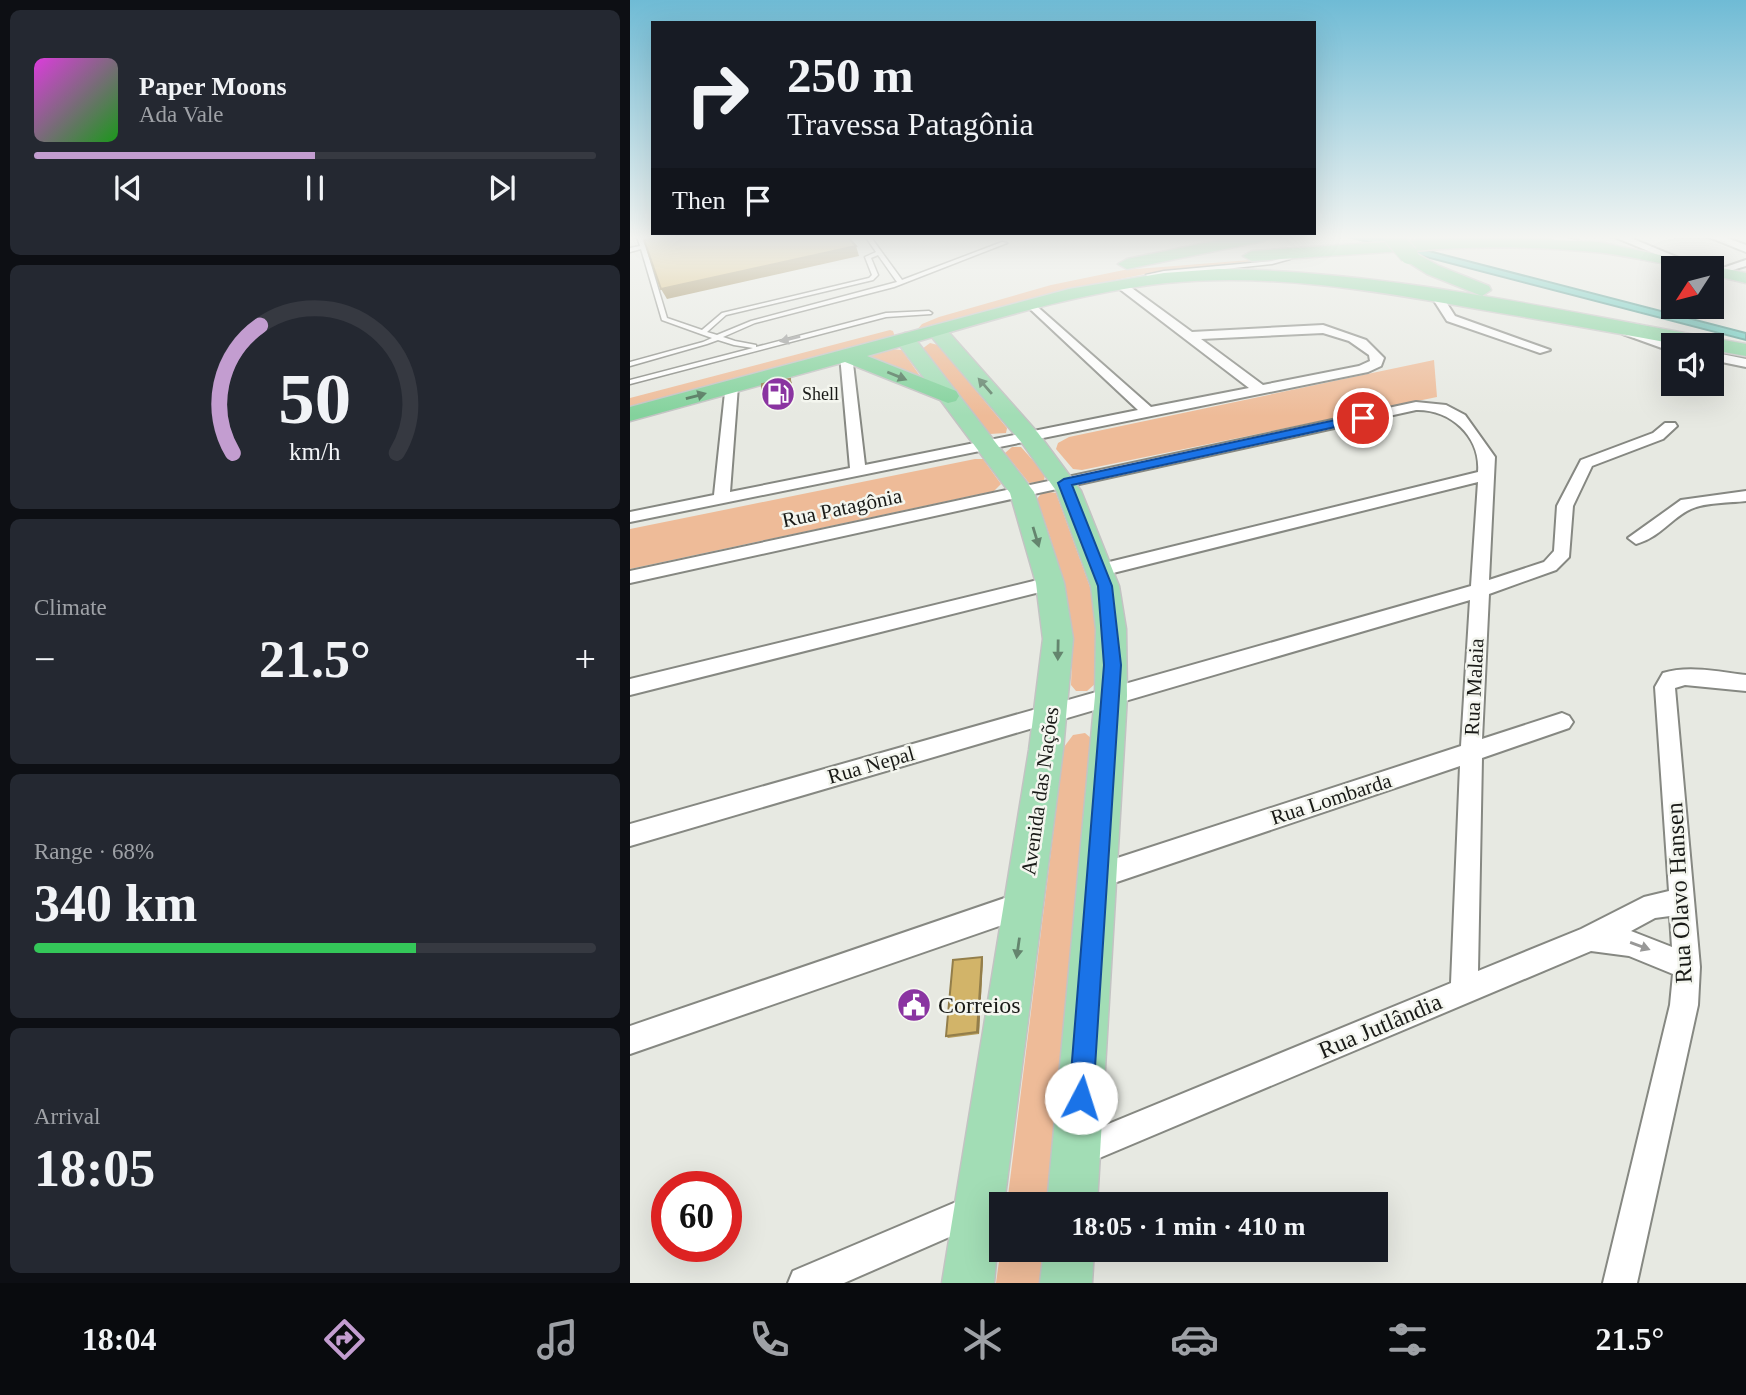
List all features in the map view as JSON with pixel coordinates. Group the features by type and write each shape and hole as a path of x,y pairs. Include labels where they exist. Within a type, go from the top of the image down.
{"highway":[{"path":"630,414 905,339 908,329 1028,296"},
{"path":"630,392 933,322 1032,305 1055,296"},
{"path":"1437,296 1746,350"},
{"path":"1507,296 1612,316 1746,350"},
{"path":"846,355 948,396"}],"main road":[{"path":"933,322 1064,483 1101,570 1111,629 1111,696 1099,876 1073,1192"},
{"name":"Avenida das Nações","path":"905,339 1021,492 1050,583 1058,639 1051,713 968,1283"},
{"path":"1066,1283 1068,1262"}],"street":[{"path":"1140,296 1262,391"},
{"path":"1437,296 1446,314 1458,321 1544,350"},
{"path":"1032,305 1149,414"},
{"path":"630,517 1262,391 1368,368 1376,363 1377,355 1344,335 1323,329 1190,337"},
{"path":"1627,331 1661,344"},
{"path":"846,355 858,471"},
{"path":"1724,358 1746,363"},
{"path":"722,498 731,386"},
{"name":"Rua Malaia","path":"1437,405 1456,414 1487,457 1471,752 1464,991"},
{"name":"Rua Patagônia","path":"630,578 1416,406 1437,405"},
{"name":"Rua Nepal","path":"630,835 1478,591 1550,566 1563,552 1565,506 1586,463 1658,436 1670,426"},
{"path":"1101,570 1487,475"},
{"path":"1636,538 1657,528 1687,504 1746,496"},
{"path":"630,687 1050,583"},
{"name":"Rua Olavo Hansen","path":"1625,1276 1684,1005 1687,967 1684,902 1665,687 1670,680 1685,677 1746,684"},
{"name":"Rua Lombarda","path":"1099,876 1562,722"},
{"name":"Rua Jutlândia","path":"1077,1153 1590,938 1653,906 1684,902"},
{"path":"630,1040 1024,904"},
{"path":"1590,938 1609,938 1638,945 1687,967"},
{"path":"805,1283 979,1209"}],"lane":[{"path":"657,296 664,319 740,345 765,346"},
{"path":"702,333 724,314 801,296"},
{"path":"630,364 705,343 753,321 851,296"},
{"path":"630,382 886,315 933,322"},
{"path":"701,362 705,356 705,343"}],"shaded area":[{"path":"1013,296 1046,296 916,331 922,324"},
{"path":"890,330 895,337 630,409 630,398"},
{"path":"930,343 938,345 1007,428 1006,433 990,434 922,349"},
{"path":"891,349 902,350 920,376 864,356"},
{"path":"1434,360 1437,397 1082,470 1073,469 1056,449 1058,443 1069,437"},
{"path":"1012,447 1021,447 1045,474 1044,481 1029,483 1005,453"},
{"path":"983,459 1001,484 994,491 630,569 630,529"},
{"path":"1043,491 1056,493 1090,587 1097,632 1096,683 1087,691 1076,691 1071,685 1071,634 1065,590 1037,499"},
{"path":"1085,733 1092,739 1050,1192 1008,1192 1064,747 1073,735"},
{"path":"999,1262 1044,1262 1041,1283 996,1283"}],"water":[{"path":"1576,296 1602,296 1661,311 1661,318"},
{"path":"1665,319 1692,319 1746,333 1746,340"}],"building":[{"path":"790,379 791,393 784,394 784,398 770,401 770,397 762,398 762,384"},
{"path":"982,957 977,1032 946,1036 953,960"}],"place":[{"name":"Shell","path":"778,394"},
{"name":"Correios","path":"914,1005"}],"route":[{"path":"1081,1098 1099,876 1112,665 1111,629 1101,570 1064,483 1363,418"}]}
